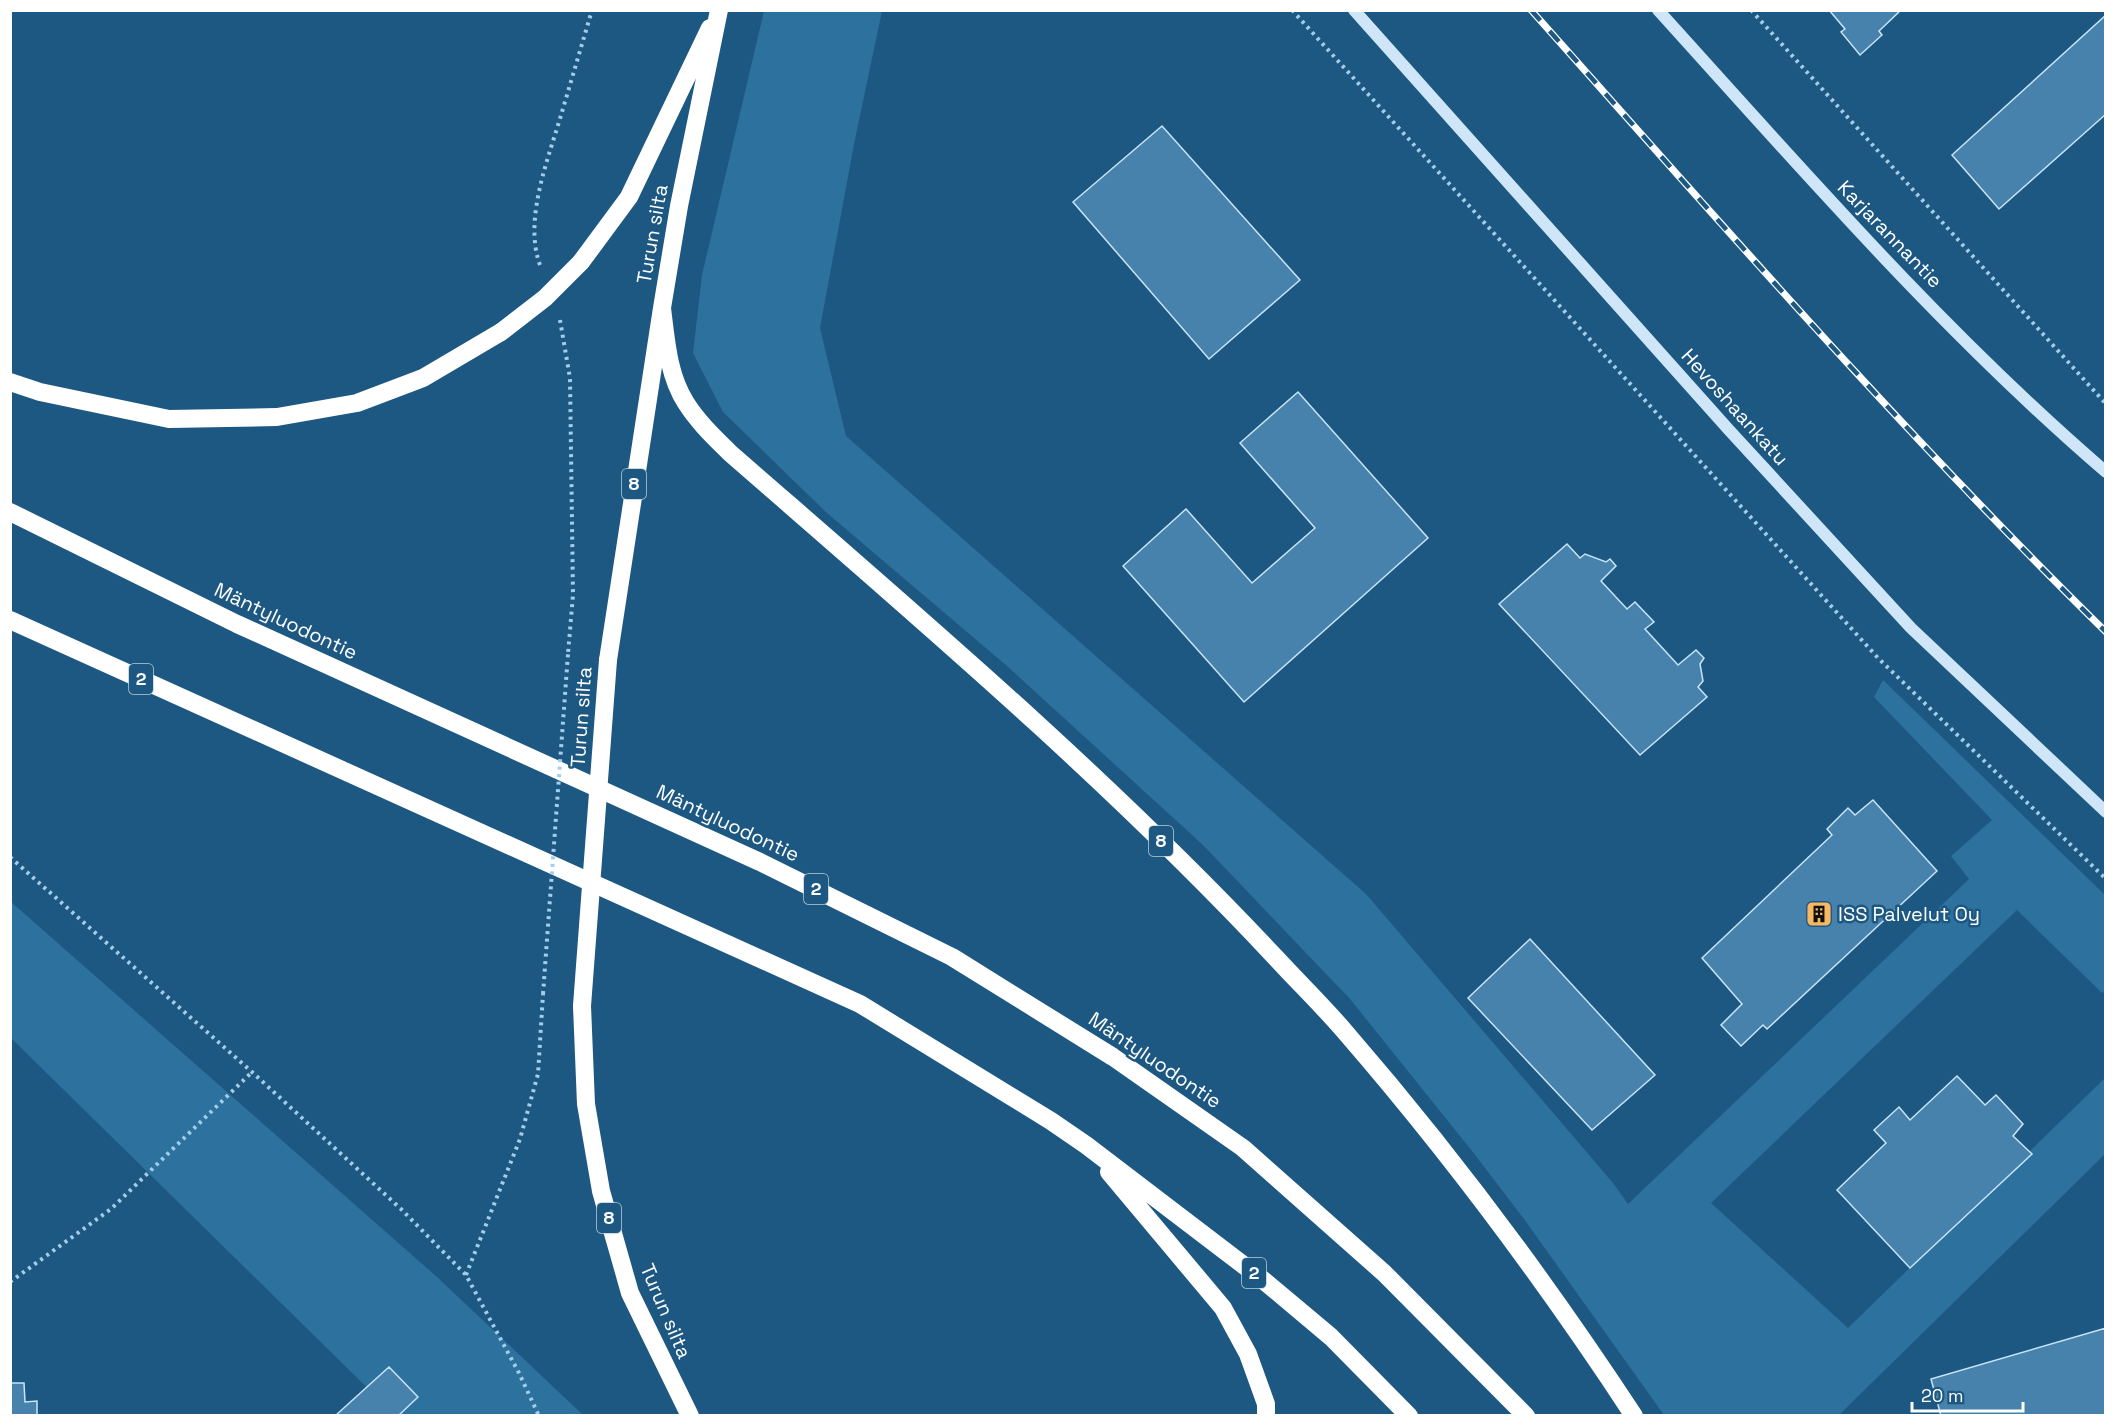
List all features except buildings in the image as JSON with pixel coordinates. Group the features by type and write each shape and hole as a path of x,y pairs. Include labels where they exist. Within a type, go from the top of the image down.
{"highway":[{"path":"10,382 40,392 170,419 278,417 357,403 423,378 501,332 545,298 581,262 628,197 719,10"},
{"name":"Turun silta","path":"690,1416 630,1293 601,1191 586,1104 582,1006 608,660 679,206 719,10"},
{"name":"8","path":"662,308 669,361 685,402 705,428 730,453 1127,806 1227,905 1344,1031 1449,1157 1583,1337 1634,1416"},
{"name":"Mäntyluodontie","path":"10,512 237,624 760,862 952,957 1113,1057 1243,1148 1384,1273 1526,1416"},
{"name":"2","path":"10,620 860,1004 1051,1121 1086,1145 1280,1294 1331,1337 1409,1416"},
{"path":"1086,1145 1223,1308 1248,1354 1266,1404 1266,1416"}],"street":[{"name":"Hevoshaankatu","path":"1354,10 1729,430 1911,628 2106,813"},
{"name":"Karjarannantie","path":"1658,10 1882,258 2055,429 2106,472"}],"path":[{"path":"541,268 537,257 534,225 540,189 592,10"},
{"path":"1292,10 1878,658 2106,879"},
{"path":"1751,10 2106,404"},
{"path":"466,1275 520,1139 538,1074 573,595 570,378 562,324 558,313"},
{"path":"10,857 252,1072 401,1209 466,1275 519,1373 539,1416"},
{"path":"10,1282 111,1209 252,1072"}],"shaded area":[{"path":"764,11 882,11 854,144 820,328 846,436 1366,894 1613,1183 1628,1204 1969,879 1951,856 1992,820 1874,697 1883,680 2105,895 2105,990 2102,993 2017,910 1711,1203 1848,1328 2105,1078 2105,1154 1839,1415 1664,1415 1524,1219 1350,999 1203,845 1007,666 827,513 723,412 693,353 702,275"},
{"path":"10,901 437,1277 583,1415 395,1415 11,1038"}],"railway":[{"path":"1531,10 1885,404 1957,481 2106,632"}],"place":[{"name":"ISS Palvelut Oy","path":"1819,914"}]}
